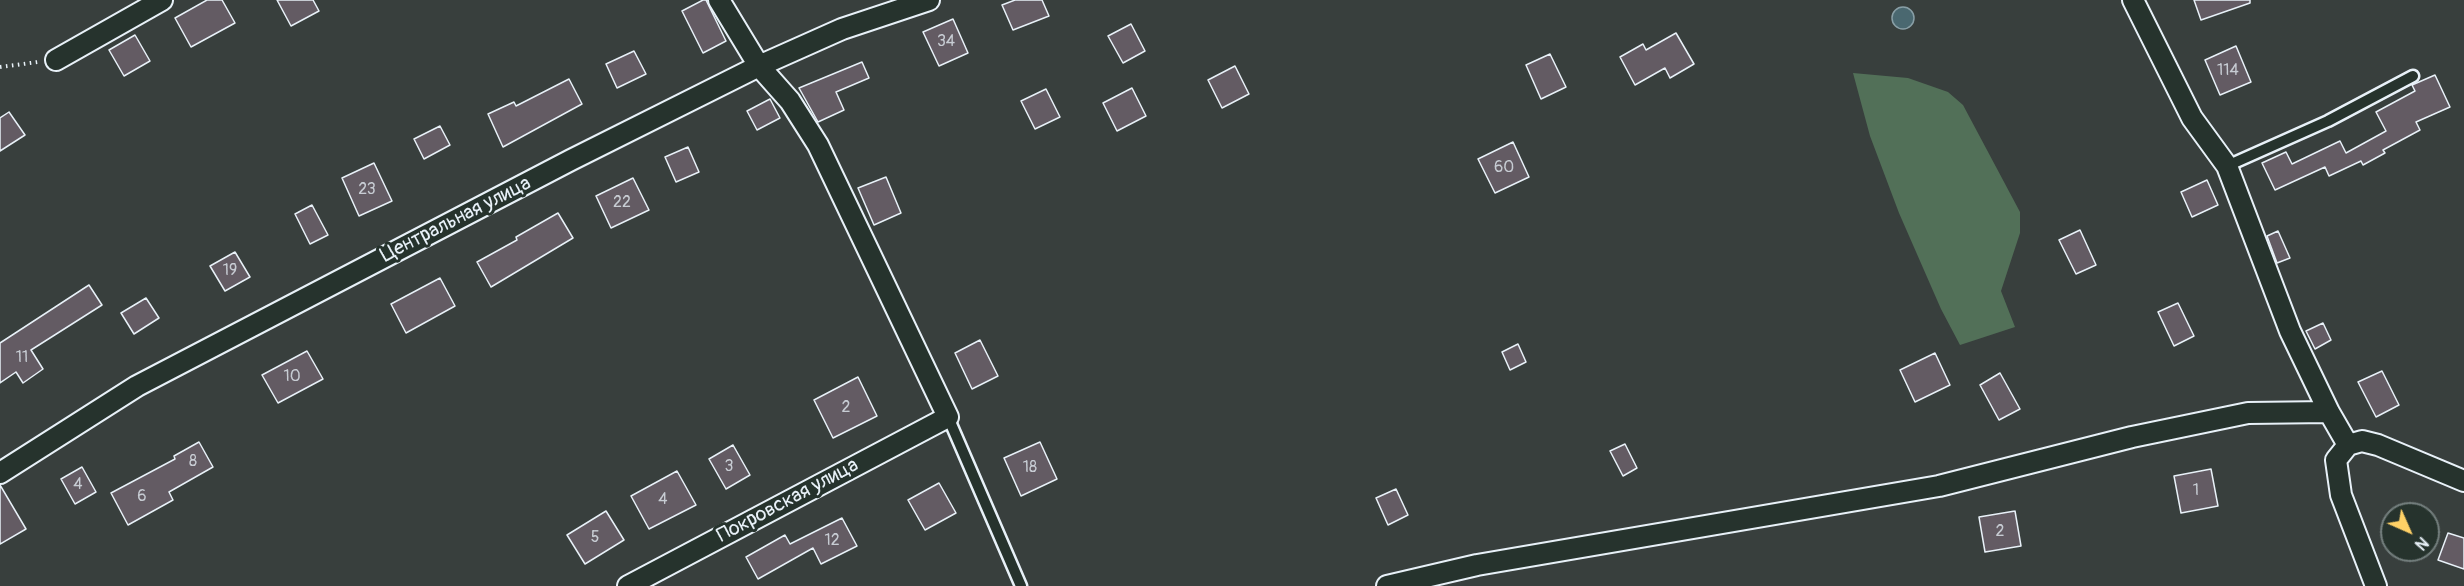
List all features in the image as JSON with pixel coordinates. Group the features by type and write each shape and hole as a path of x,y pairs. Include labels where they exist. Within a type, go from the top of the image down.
{"street":[{"path":"56,60 162,0"},
{"path":"719,0 759,66 790,101 818,146 948,417"},
{"name":"Центральная улица","path":"0,473 137,386 571,160 759,66 842,29 929,0"},
{"path":"2133,0 2192,118 2227,166 2290,331 2329,412 2348,445"},
{"path":"1387,586 1477,565 1939,486 2133,437 2248,413 2329,412"},
{"name":"Покровская улица","path":"628,586 948,417"},
{"path":"2376,586 2341,495 2336,460 2348,445 2362,441 2378,445 2464,481"}],"lane":[{"path":"2227,166 2328,121 2413,76"},
{"path":"948,417 1021,586"}],"path":[{"path":"0,67 56,60"}],"green space":[{"path":"1853,73 1908,78 1948,92 1963,105 2020,212 2020,233 2001,291 2015,327 1960,345 1941,309 1899,213 1870,136"}],"water":[{"path":"1903,7 1911,10 1914,18 1911,26 1903,29 1895,26 1892,18 1895,10"}],"building":[{"path":"207,0 222,0 235,23 191,47 175,18"},
{"path":"277,0 313,0 319,11 291,26"},
{"path":"706,0 726,41 703,53 682,11"},
{"path":"1015,0 1042,0 1049,16 1013,30 1002,5"},
{"path":"2194,0 2250,0 2250,3 2201,20"},
{"path":"953,19 968,53 939,66 923,32"},
{"path":"1131,24 1145,51 1123,63 1108,36"},
{"path":"1676,33 1694,64 1670,78 1665,68 1635,85 1620,57 1643,44 1646,50"},
{"path":"135,35 150,61 124,76 109,50"},
{"path":"2236,46 2251,82 2220,95 2205,60"},
{"path":"634,51 646,74 617,88 606,64"},
{"path":"1550,54 1566,87 1541,99 1526,65"},
{"path":"862,62 869,78 836,92 844,110 818,122 799,88"},
{"path":"1235,66 1249,94 1222,108 1208,80"},
{"path":"2435,75 2450,107 2416,122 2420,130 2383,150 2385,153 2363,165 2361,161 2329,176 2325,167 2275,190 2262,163 2286,152 2292,164 2340,141 2346,153 2386,131 2376,112 2415,91 2412,85"},
{"path":"569,79 582,104 503,147 488,114 514,102 516,106"},
{"path":"1132,88 1146,116 1117,131 1103,103"},
{"path":"1046,89 1060,117 1035,129 1021,101"},
{"path":"770,99 780,118 757,130 747,111"},
{"path":"9,112 25,135 0,151 0,118"},
{"path":"440,126 450,145 424,159 414,139"},
{"path":"1513,142 1529,177 1495,193 1478,159"},
{"path":"688,147 699,172 676,182 665,157"},
{"path":"374,163 392,201 359,216 342,178"},
{"path":"886,177 901,213 874,225 858,188"},
{"path":"633,178 649,210 611,228 596,196"},
{"path":"2207,180 2218,205 2192,217 2181,192"},
{"path":"312,205 328,235 310,244 295,214"},
{"path":"558,213 573,238 491,287 477,262 517,240 516,237"},
{"path":"2080,230 2096,265 2076,274 2059,240"},
{"path":"2278,231 2290,258 2277,263 2267,236"},
{"path":"235,252 250,277 225,291 210,266"},
{"path":"440,278 455,306 406,333 391,304"},
{"path":"89,285 102,305 31,350 43,369 23,383 16,372 0,383 0,343"},
{"path":"146,298 159,318 134,334 121,313"},
{"path":"2178,303 2194,336 2174,346 2158,312"},
{"path":"2323,323 2331,340 2315,349 2306,331"},
{"path":"980,340 998,376 972,389 955,353"},
{"path":"1518,344 1526,362 1510,370 1502,352"},
{"path":"307,351 323,379 278,403 262,375"},
{"path":"1935,353 1950,385 1915,402 1900,370"},
{"path":"2382,371 2399,405 2376,417 2358,382"},
{"path":"2000,373 2020,409 1999,420 1980,385"},
{"path":"858,377 877,416 833,438 814,400"},
{"path":"199,442 213,467 169,492 173,500 128,525 111,493 175,459 174,456"},
{"path":"1040,442 1057,479 1021,496 1004,458"},
{"path":"1625,444 1637,468 1623,476 1610,451"},
{"path":"733,445 750,475 726,489 709,459"},
{"path":"82,467 96,492 75,504 61,479"},
{"path":"2211,469 2218,506 2181,513 2174,476"},
{"path":"677,471 696,505 649,529 631,496"},
{"path":"939,483 956,513 925,530 908,500"},
{"path":"0,485 26,529 0,544"},
{"path":"1396,489 1408,515 1388,525 1376,498"},
{"path":"606,511 624,540 585,564 567,535"},
{"path":"2015,511 2021,546 1985,552 1979,517"},
{"path":"842,518 857,546 821,564 813,548 758,579 746,557 785,535 790,544"},
{"path":"2448,533 2464,538 2464,569 2440,561"}]}
